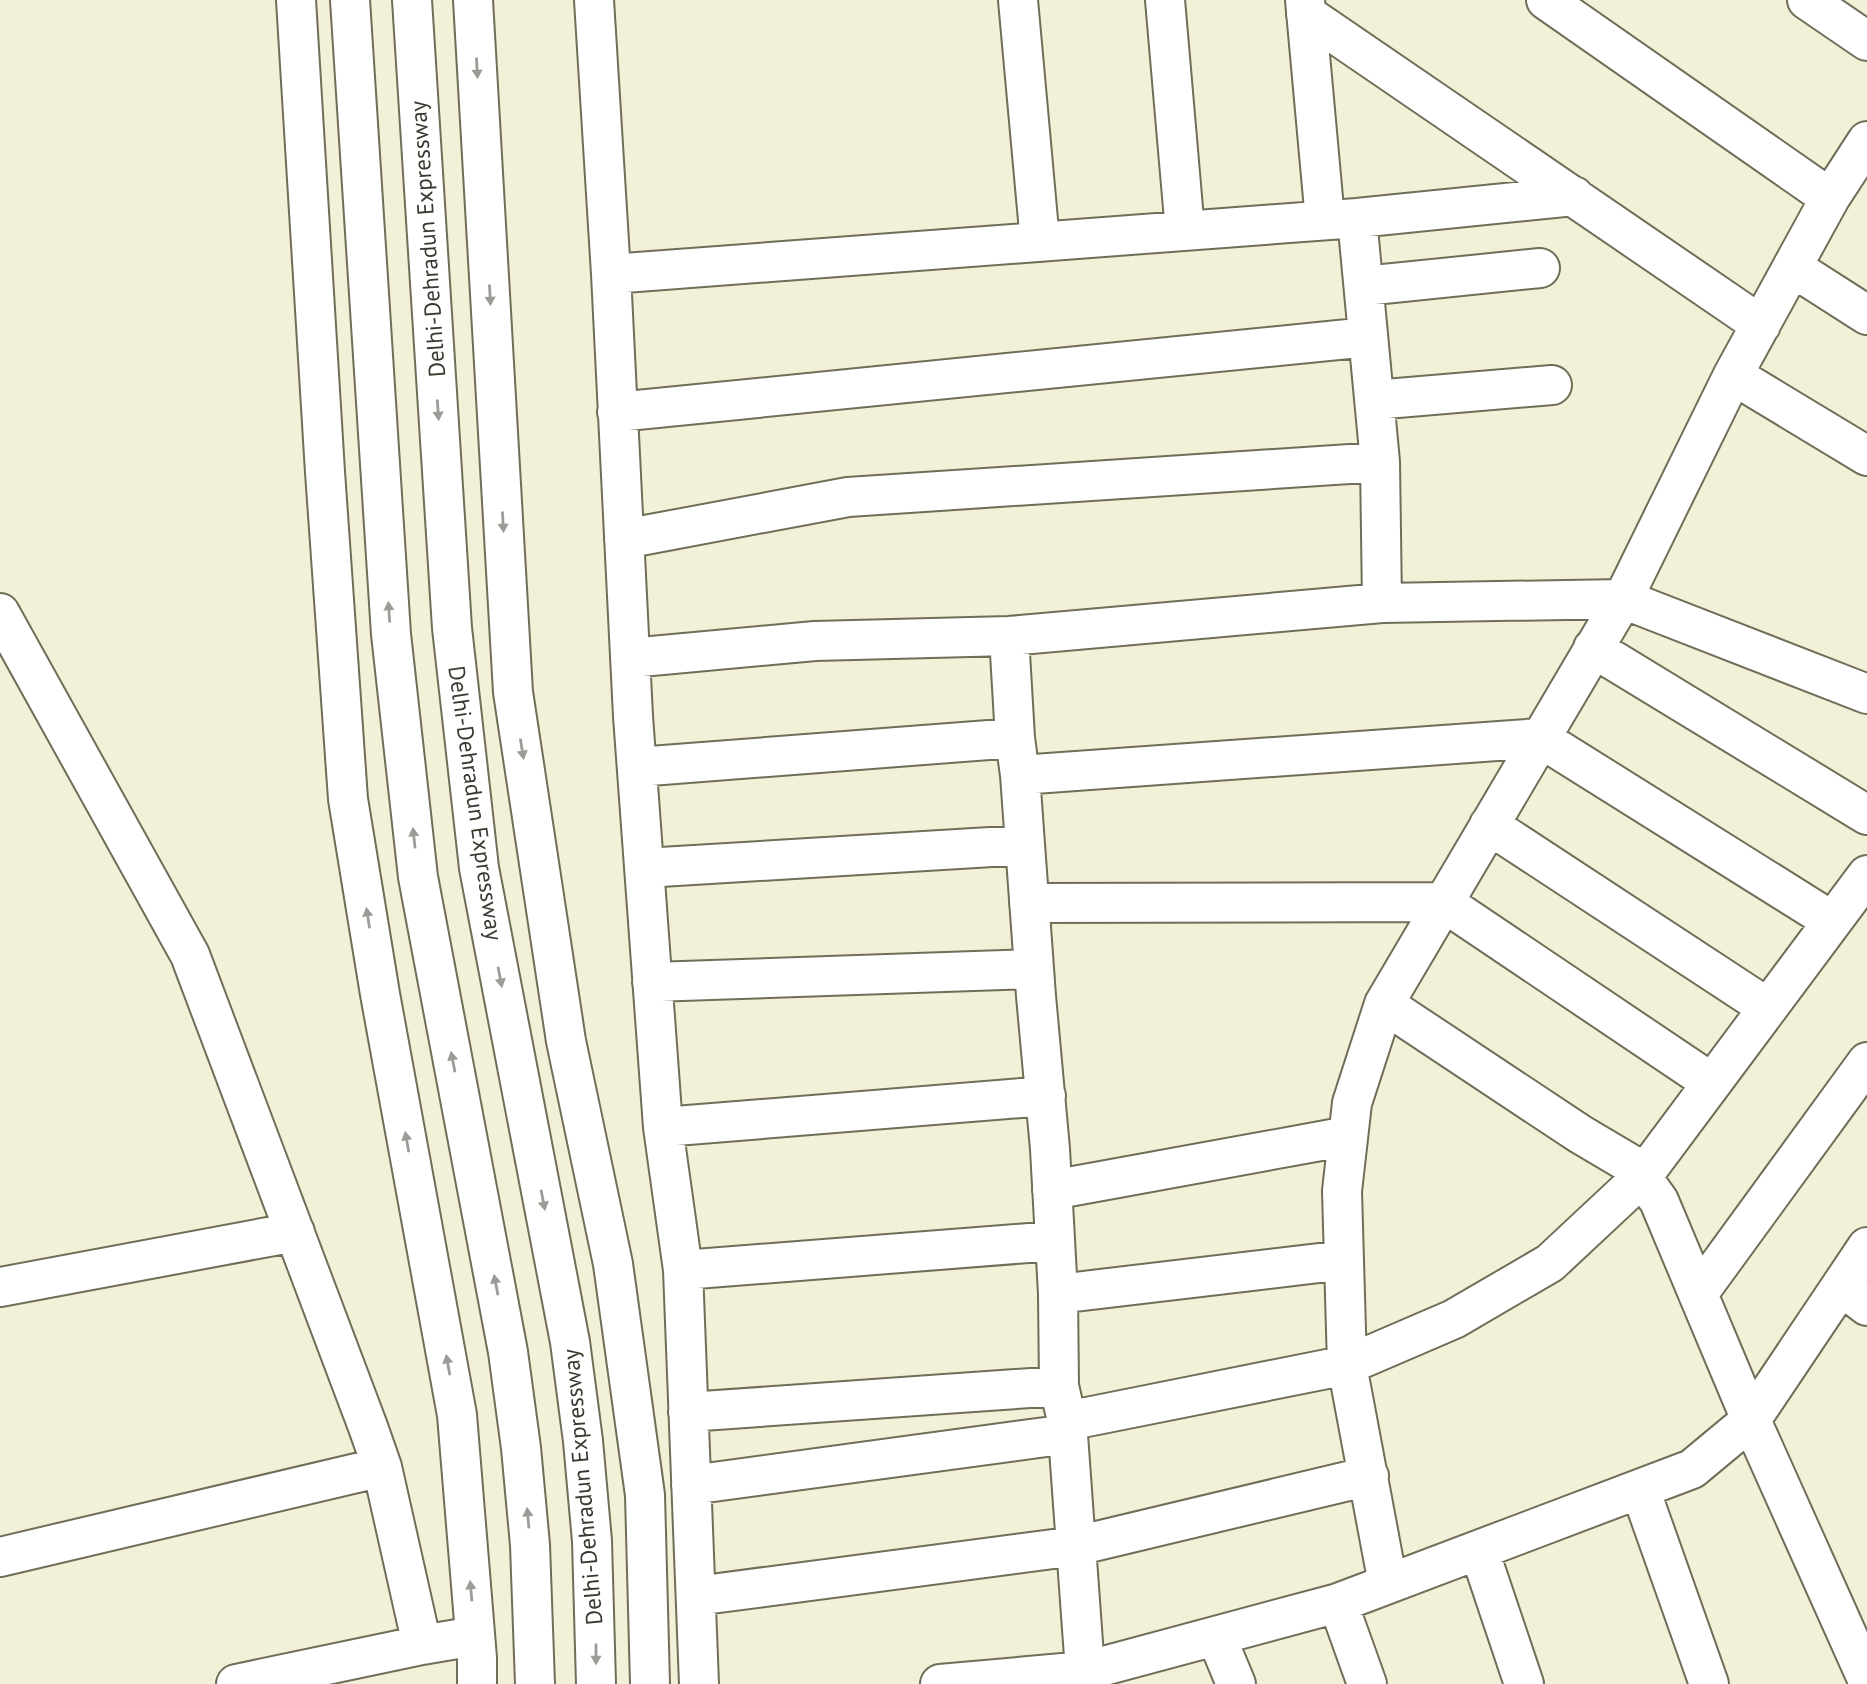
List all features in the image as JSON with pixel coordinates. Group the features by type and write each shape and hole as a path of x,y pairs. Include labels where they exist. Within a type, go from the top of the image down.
{"main road":[{"path":"296,0 324,472 348,799 380,994 457,1415 477,1684"},
{"path":"350,0 391,634 418,877 512,1380 522,1448 530,1545 534,1684"},
{"name":"Delhi-Dehradun Expressway","path":"412,0 452,628 479,867 570,1342 592,1541 596,1684"},
{"path":"473,0 513,692 566,1041 613,1265 642,1468 650,1684"},
{"path":"594,0 630,658 652,982 663,1127 683,1270 699,1684"},
{"path":"1018,0 1040,242"},
{"path":"1165,0 1185,231"},
{"path":"1546,0 1830,198"},
{"path":"1807,0 1867,41"},
{"path":"1305,7 1761,325"},
{"path":"1305,7 1341,219 1364,286 1380,462 1382,604"},
{"path":"1388,1584 1348,1365 1342,1191 1352,1104 1384,1004 1623,599 1733,375 1830,198 1867,141"},
{"path":"611,274 1341,219 1573,196"},
{"path":"1792,267 1867,315"},
{"path":"1364,286 1541,268"},
{"path":"617,412 1368,337"},
{"path":"1733,375 1867,456"},
{"path":"1374,400 1552,385"},
{"path":"624,539 848,497 1380,462"},
{"path":"630,658 815,641 1009,636 1382,604 1623,599 1867,694"},
{"path":"0,613 190,955 351,1377 382,1467 422,1645"},
{"path":"1009,636 1015,738 1046,1096 1065,1414 1086,1677"},
{"path":"1593,648 1867,815"},
{"path":"637,766 1015,738"},
{"path":"1020,775 1540,738 1832,921"},
{"path":"1489,825 1768,1008"},
{"path":"644,867 1024,845"},
{"path":"691,1485 1065,1414 1348,1365 1454,1319 1550,1264 1642,1177 1867,875"},
{"path":"1029,903 1443,902 1712,1083"},
{"path":"652,982 1034,969"},
{"path":"1384,1004 1580,1134 1634,1166 1642,1177 1659,1201 1751,1420 1867,1679"},
{"path":"1698,1294 1867,1062"},
{"path":"663,1127 1046,1096"},
{"path":"1052,1190 1349,1136"},
{"path":"0,1287 295,1232"},
{"path":"683,1270 1054,1241"},
{"path":"940,1684 1086,1677 1216,1636 1338,1603 1692,1469 1751,1420 1854,1296 1867,1247"},
{"path":"1058,1294 1344,1260"},
{"path":"688,1412 1065,1414"},
{"path":"0,1557 382,1467"},
{"path":"696,1597 1076,1546 1369,1476"},
{"path":"1640,1489 1709,1684"},
{"path":"1479,1549 1524,1684"},
{"path":"1338,1603 1367,1684"},
{"path":"236,1684 475,1636"},
{"path":"1216,1636 1236,1684"}]}
